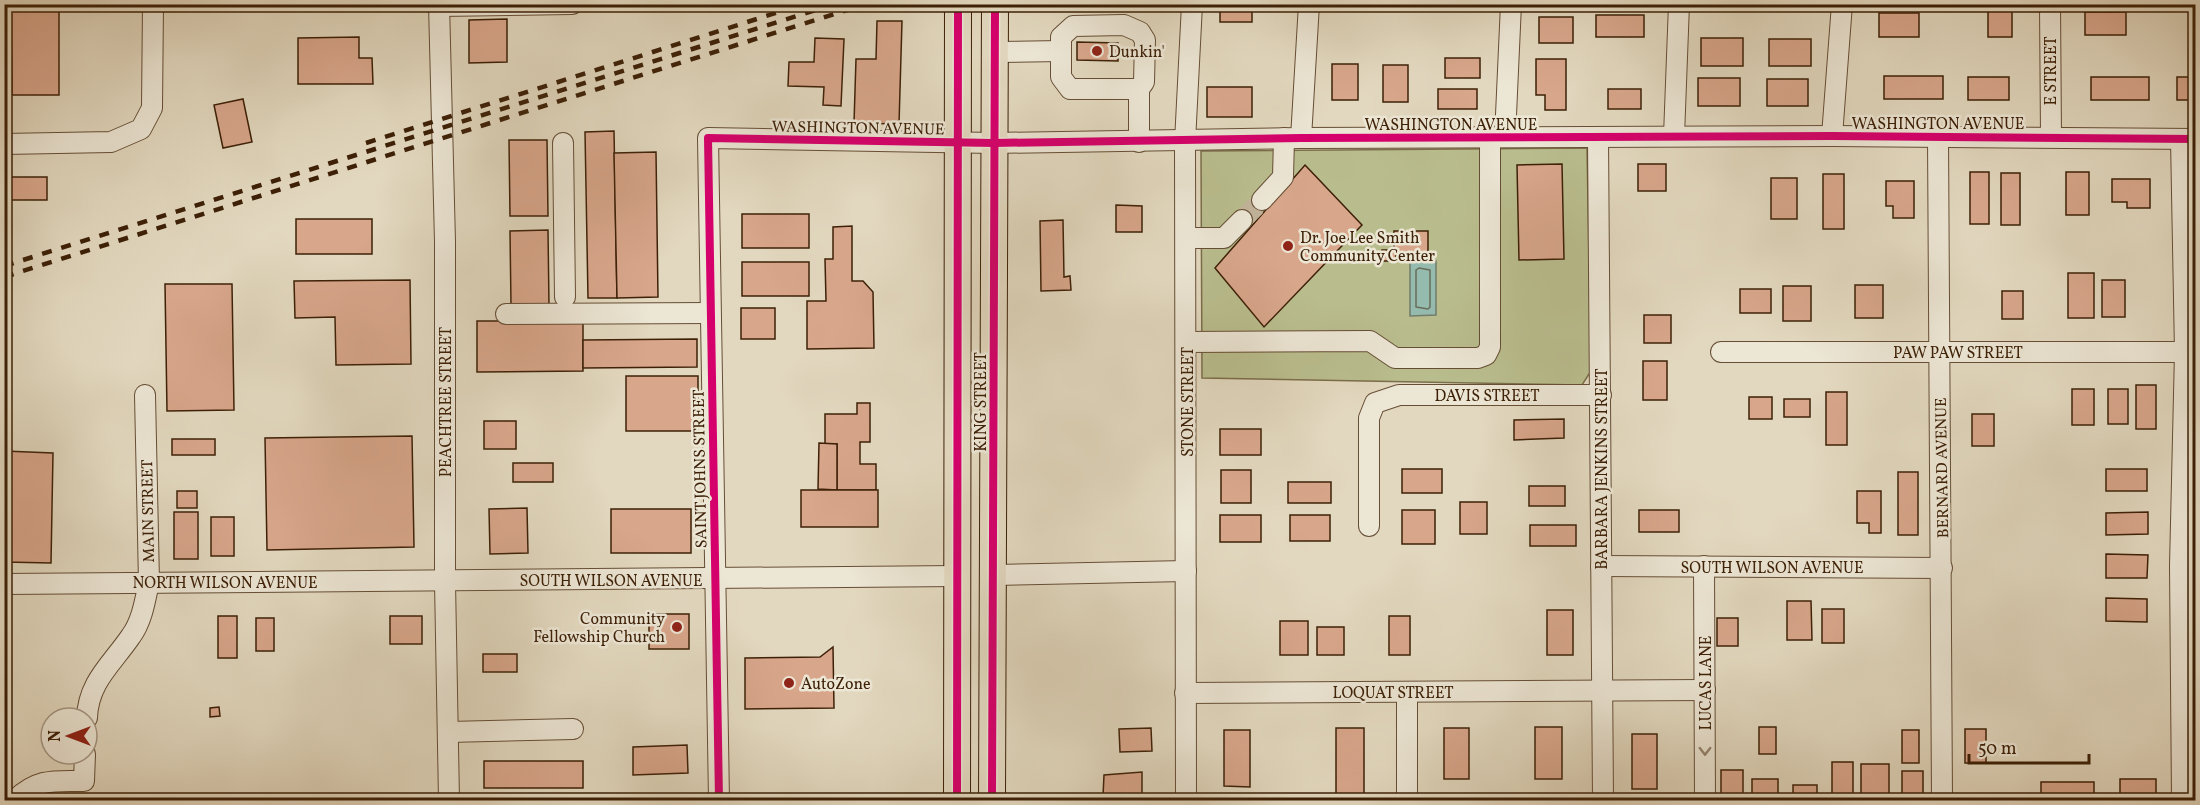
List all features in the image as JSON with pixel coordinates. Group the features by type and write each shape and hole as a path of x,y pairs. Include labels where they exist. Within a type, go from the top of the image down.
{"main road":[{"name":"KING STREET","path":"957,801 958,4"},
{"name":"KING STREET","path":"992,794 995,4"},
{"path":"958,379 970,451 976,536 980,554 994,575"},
{"path":"957,576 967,583 973,594 979,733 992,794"}],"street":[{"path":"4,144 111,142 141,129 152,108 153,4"},
{"path":"439,5 572,4"},
{"name":"STONE STREET","path":"1186,801 1185,142 1192,4"},
{"path":"1262,200 1282,177 1292,138 1309,4"},
{"path":"1187,342 1370,341 1395,358 1478,358 1486,355 1490,347 1497,137 1510,4"},
{"path":"1674,136 1679,4"},
{"path":"1832,136 1842,4"},
{"name":"E STREET","path":"2050,4 2051,137"},
{"name":"PEACHTREE STREET","path":"439,5 445,242 445,582 449,801"},
{"path":"995,52 1124,25 1140,32 1145,40 1144,82 1139,89 1138,142"},
{"path":"1066,36 1124,33 1134,39 1136,45 1135,77 1118,89"},
{"path":"1066,36 1060,77 1070,89 1139,89"},
{"name":"WASHINGTON AVENUE","path":"708,138 994,143 1185,142 1292,138 1674,136 2188,139"},
{"name":"BERNARD AVENUE","path":"1938,136 1942,801"},
{"name":"BARBARA JENKINS STREET","path":"1598,137 1603,801"},
{"name":"SAINT JOHNS STREET","path":"708,138 719,801"},
{"path":"2182,801 2188,566 2190,352 2188,139"},
{"path":"563,142 565,297"},
{"path":"1186,238 1224,238 1242,220"},
{"path":"506,314 710,314"},
{"name":"PAW PAW STREET","path":"1720,352 2190,352"},
{"name":"MAIN STREET","path":"89,706 94,684 132,635 142,612 149,582 145,395"},
{"name":"DAVIS STREET","path":"1369,526 1369,418 1375,403 1399,395 1601,395"},
{"name":"SOUTH WILSON AVENUE","path":"1601,566 1942,568"},
{"name":"LUCAS LANE","path":"1704,566 1705,801"},
{"path":"994,575 1186,571"},
{"name":"SOUTH WILSON AVENUE","path":"445,582 957,576"},
{"name":"NORTH WILSON AVENUE","path":"4,584 445,582"},
{"name":"LOQUAT STREET","path":"1185,693 1705,690"},
{"path":"1407,693 1407,801"},
{"path":"448,732 573,729"},
{"path":"15,801 29,787 51,781 84,781 85,766"}],"green space":[{"path":"1587,148 1591,371 1582,385 1202,378 1201,151"}],"water":[{"path":"1436,261 1436,315 1410,316 1410,262"}],"building":[{"path":"11,4 59,4 59,95 12,95"},
{"path":"1220,4 1252,4 1252,22 1220,22"},
{"path":"1464,4 1485,4 1485,11 1464,11"},
{"path":"1988,4 2012,4 2012,37 1988,37"},
{"path":"2191,4 2196,4 2196,37 2191,37"},
{"path":"2085,12 2126,12 2126,35 2085,35"},
{"path":"1879,13 1919,13 1919,37 1879,37"},
{"path":"1596,15 1644,15 1644,37 1596,37"},
{"path":"1539,17 1573,17 1573,43 1539,43"},
{"path":"507,19 507,62 469,63 469,20"},
{"path":"877,21 902,21 899,124 854,123 856,59 876,59"},
{"path":"359,37 359,58 372,58 373,84 298,84 298,38"},
{"path":"815,38 844,39 841,106 823,105 824,87 788,86 789,62 814,62"},
{"path":"1701,38 1743,38 1743,66 1701,66"},
{"path":"1769,39 1811,39 1811,66 1769,66"},
{"name":"Dunkin'","path":"1077,42 1118,43 1118,61 1077,60"},
{"path":"1445,58 1480,58 1480,78 1445,78"},
{"path":"1536,59 1566,59 1566,110 1545,110 1545,95 1536,95"},
{"path":"1332,64 1358,64 1358,100 1332,100"},
{"path":"1383,65 1408,65 1408,102 1383,102"},
{"path":"1884,76 1943,76 1943,99 1884,99"},
{"path":"1968,77 2009,77 2009,100 1968,100"},
{"path":"2091,77 2149,77 2149,100 2091,100"},
{"path":"2177,77 2196,77 2196,100 2177,100"},
{"path":"1698,78 1740,78 1740,106 1698,106"},
{"path":"1767,79 1808,79 1808,106 1767,106"},
{"path":"1207,87 1252,87 1252,117 1207,117"},
{"path":"1438,89 1477,89 1477,109 1438,109"},
{"path":"1608,89 1641,89 1641,109 1608,109"},
{"path":"243,99 252,142 223,148 214,105"},
{"path":"614,131 617,298 588,298 585,132"},
{"path":"509,140 547,140 548,216 510,216"},
{"path":"656,152 658,297 617,298 614,153"},
{"path":"1562,164 1564,259 1519,260 1517,165"},
{"path":"1638,164 1666,164 1666,191 1638,191"},
{"name":"Dr. Joe Lee Smith Community Center","path":"1305,165 1362,225 1264,327 1215,268"},
{"path":"1970,172 1989,172 1989,224 1970,224"},
{"path":"2066,172 2089,172 2089,215 2066,215"},
{"path":"2001,173 2020,173 2020,225 2001,225"},
{"path":"1823,174 1844,174 1844,229 1823,229"},
{"path":"4,177 47,177 47,200 4,200"},
{"path":"1771,178 1797,178 1797,219 1771,219"},
{"path":"2112,179 2150,179 2150,208 2127,208 2127,202 2112,202"},
{"path":"1886,181 1914,181 1914,218 1893,218 1893,206 1886,206"},
{"path":"1116,205 1142,206 1142,232 1116,232"},
{"path":"742,214 809,214 809,248 742,248"},
{"path":"296,219 372,219 372,254 296,254"},
{"path":"1063,220 1064,277 1070,276 1071,290 1041,291 1040,221"},
{"path":"852,226 852,281 863,281 873,292 874,348 807,349 807,301 826,301 825,259 833,259 833,227"},
{"path":"548,230 549,306 511,306 510,231"},
{"path":"1394,231 1428,231 1428,254 1396,254 1396,261 1382,261 1382,250 1394,250"},
{"path":"742,262 809,262 809,296 742,296"},
{"path":"2068,273 2094,273 2094,318 2068,318"},
{"path":"410,280 411,364 336,365 335,317 295,318 294,281"},
{"path":"2102,280 2125,280 2125,317 2102,317"},
{"path":"165,284 232,284 234,410 167,411"},
{"path":"1855,285 1883,285 1883,318 1855,318"},
{"path":"1783,286 1811,286 1811,321 1783,321"},
{"path":"1740,289 1771,289 1771,313 1740,313"},
{"path":"2002,291 2023,291 2023,319 2002,319"},
{"path":"741,308 775,308 775,339 741,339"},
{"path":"1644,315 1671,315 1671,343 1644,343"},
{"path":"477,321 583,321 583,371 477,372"},
{"path":"697,339 697,367 583,368 583,340"},
{"path":"1643,361 1667,361 1667,400 1643,400"},
{"path":"626,376 698,376 698,431 626,431"},
{"path":"2136,385 2156,385 2156,429 2136,429"},
{"path":"2072,389 2094,389 2094,425 2072,425"},
{"path":"2108,389 2128,389 2128,424 2108,424"},
{"path":"1826,392 1847,392 1847,445 1826,445"},
{"path":"1749,397 1772,397 1772,419 1749,419"},
{"path":"1784,399 1810,399 1810,417 1784,417"},
{"path":"857,403 870,403 870,442 860,442 860,464 876,464 876,490 837,490 837,444 825,444 825,414 857,414"},
{"path":"1972,414 1994,414 1994,446 1972,446"},
{"path":"1564,419 1564,438 1514,440 1514,420"},
{"path":"484,421 516,421 516,449 484,449"},
{"path":"1220,429 1261,429 1261,455 1220,455"},
{"path":"412,436 414,547 267,550 265,438"},
{"path":"172,439 215,439 215,455 172,455"},
{"path":"819,443 837,444 837,490 818,489"},
{"path":"4,451 53,453 51,563 4,562"},
{"path":"513,463 553,463 553,482 513,482"},
{"path":"1402,469 1442,469 1442,493 1402,493"},
{"path":"2106,469 2147,469 2147,491 2106,491"},
{"path":"1221,470 1251,470 1251,503 1221,503"},
{"path":"1898,472 1918,472 1918,535 1898,535"},
{"path":"1288,482 1331,482 1331,503 1288,503"},
{"path":"1529,486 1565,486 1565,506 1529,506"},
{"path":"801,490 878,490 878,527 801,527"},
{"path":"177,491 197,491 197,508 177,508"},
{"path":"1857,491 1881,491 1881,533 1869,533 1869,523 1857,523"},
{"path":"1460,502 1487,502 1487,534 1460,534"},
{"path":"527,508 528,553 490,554 489,509"},
{"path":"611,509 691,509 691,553 611,553"},
{"path":"1402,510 1435,510 1435,544 1402,544"},
{"path":"1639,510 1679,510 1679,532 1639,532"},
{"path":"174,512 198,512 198,559 174,559"},
{"path":"2148,512 2148,534 2106,535 2106,513"},
{"path":"1220,515 1261,515 1261,542 1220,542"},
{"path":"1290,515 1330,515 1330,541 1290,541"},
{"path":"211,517 234,517 234,556 211,556"},
{"path":"1530,525 1576,525 1576,546 1530,546"},
{"path":"2106,554 2148,555 2147,578 2106,578"},
{"path":"2106,598 2147,599 2147,622 2106,621"},
{"path":"1787,601 1811,601 1812,640 1787,640"},
{"path":"1822,609 1844,609 1844,643 1822,643"},
{"path":"1547,610 1573,610 1573,655 1547,655"},
{"path":"649,614 689,614 689,649 649,649"},
{"path":"218,616 237,616 237,658 218,658"},
{"path":"390,616 422,616 422,644 390,644"},
{"path":"1389,616 1410,616 1410,655 1389,655"},
{"path":"256,618 274,618 274,651 256,651"},
{"path":"1717,618 1738,618 1738,646 1717,646"},
{"path":"1280,621 1308,621 1308,655 1280,655"},
{"path":"1317,627 1344,627 1344,655 1317,655"},
{"name":"AutoZone","path":"833,647 834,708 745,709 745,658 820,657"},
{"path":"483,654 517,654 517,672 483,672"},
{"path":"219,707 220,716 210,717 210,708"},
{"path":"1535,727 1562,727 1562,779 1535,779"},
{"path":"1759,727 1776,727 1776,754 1759,754"},
{"path":"1151,728 1152,751 1120,752 1119,729"},
{"path":"1336,728 1364,728 1364,794 1336,794"},
{"path":"1444,728 1469,728 1469,779 1444,779"},
{"path":"1965,729 1986,729 1986,763 1965,763"},
{"path":"1224,730 1250,730 1250,787 1224,786"},
{"path":"1902,730 1919,730 1919,763 1902,763"},
{"path":"1632,734 1657,734 1657,789 1632,789"},
{"path":"687,745 688,773 633,775 633,747"},
{"path":"484,761 583,761 583,788 484,788"},
{"path":"1832,762 1853,762 1853,800 1832,800"},
{"path":"1861,764 1889,764 1889,800 1861,800"},
{"path":"1721,770 1743,770 1743,800 1721,800"},
{"path":"1902,771 1923,771 1923,800 1902,800"},
{"path":"1142,772 1142,796 1103,796 1104,775"},
{"path":"1752,779 1778,779 1778,800 1752,800"},
{"path":"2120,779 2156,779 2156,800 2120,800"},
{"path":"2041,782 2094,782 2094,800 2041,800"},
{"path":"1793,785 1817,785 1817,800 1793,800"},
{"path":"1540,794 1563,794 1563,800 1540,800"},
{"path":"1443,795 1470,795 1470,800 1443,800"},
{"path":"492,797 532,797 532,800 492,800"}],"tunnel":[{"path":"1242,220 1262,200"}],"railway":[{"path":"366,143 804,4"},
{"path":"4,266 835,4"},
{"path":"4,277 866,4"}],"cycle path":[{"path":"957,800 958,4"},
{"path":"992,800 995,4"},
{"path":"719,800 708,138 994,143 1301,138 1832,136 2196,139"}],"place":[{"name":"Dunkin'","path":"1097,51"},
{"name":"Dr. Joe Lee Smith Community Center","path":"1288,246"},
{"name":"Community Fellowship Church","path":"677,627"},
{"name":"AutoZone","path":"789,683"}]}
